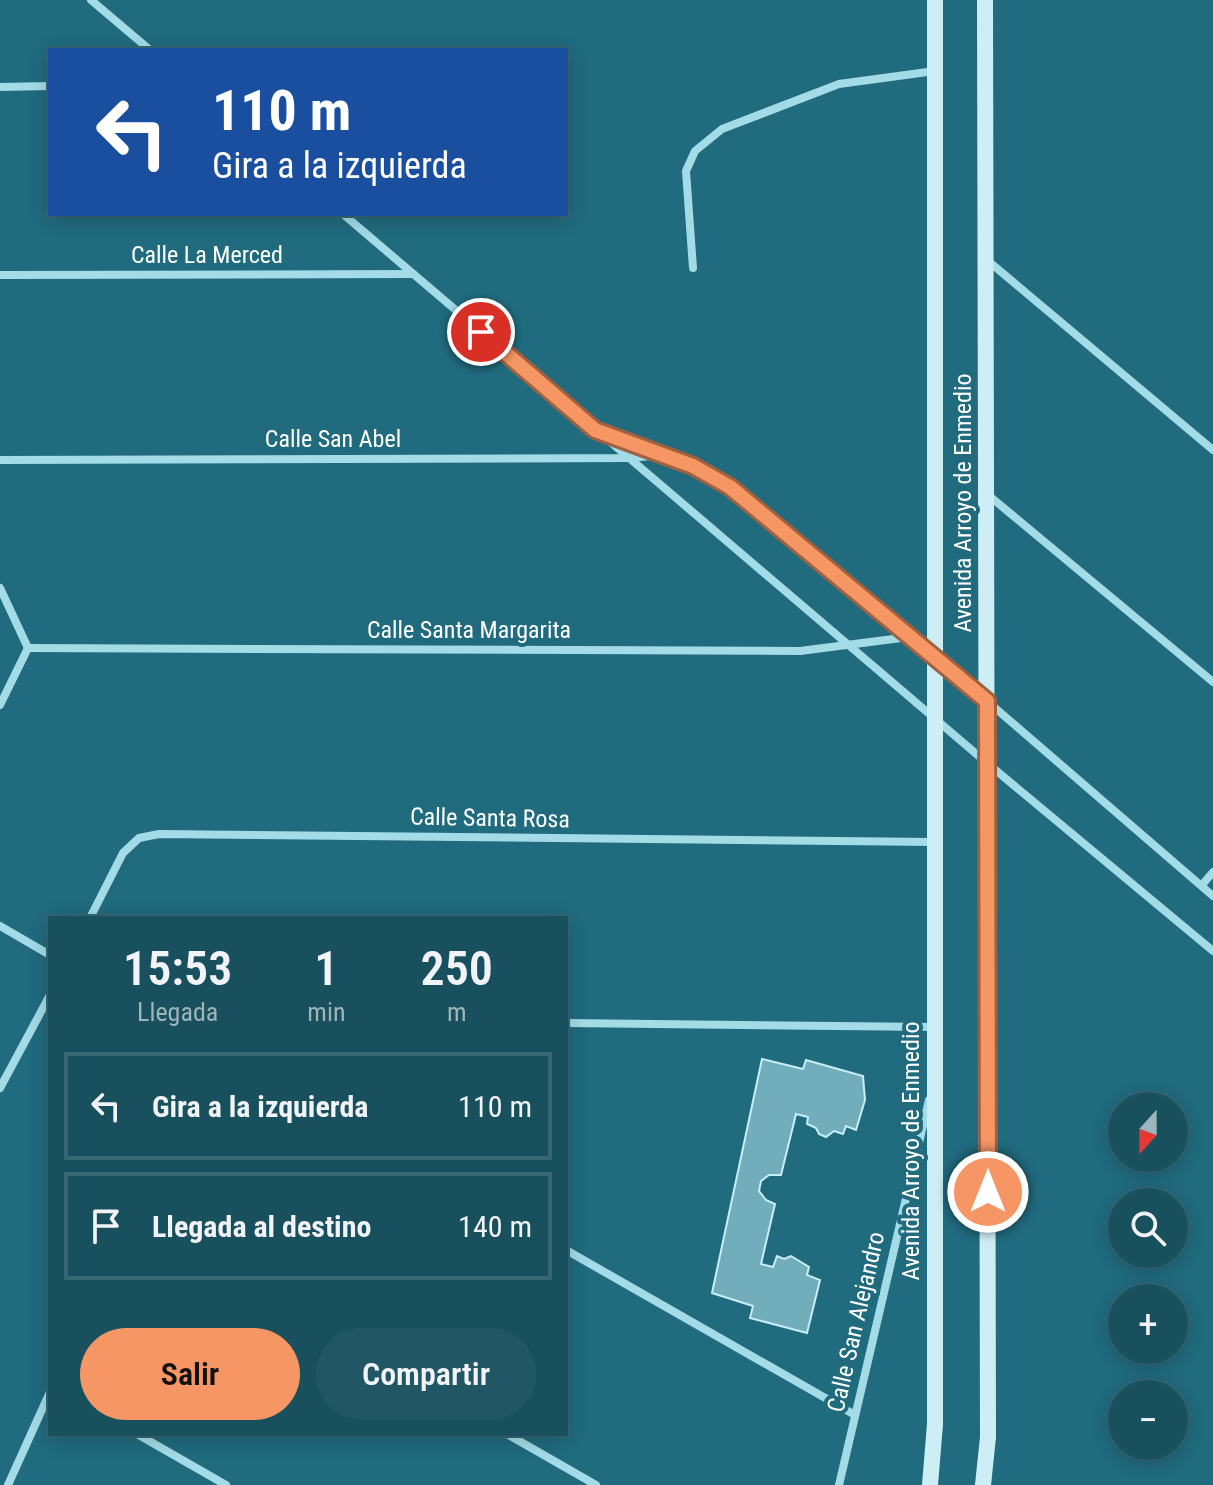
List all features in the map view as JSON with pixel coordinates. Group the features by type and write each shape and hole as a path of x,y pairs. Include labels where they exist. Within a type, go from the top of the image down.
{"street":[{"path":"91,0 148,48"},
{"name":"Avenida Arroyo de Enmedio","path":"930,1485 935,1424 935,0"},
{"name":"Avenida Arroyo de Enmedio","path":"983,1485 988,1437 985,0"},
{"path":"693,268 686,171 695,151 722,129 839,84 935,71"},
{"path":"0,87 48,86"},
{"path":"345,216 935,719 1213,951"},
{"path":"986,260 1213,450"},
{"name":"Calle La Merced","path":"0,275 413,274"},
{"path":"595,430 666,454 730,487 987,701 1213,896"},
{"name":"Calle San Abel","path":"0,460 630,458 666,454"},
{"path":"987,494 1213,682"},
{"path":"0,588 28,648 0,705"},
{"name":"Calle Santa Margarita","path":"28,648 800,651 909,637"},
{"name":"Calle Santa Rosa","path":"91,916 123,853 139,838 159,834 935,842"},
{"path":"1202,885 1213,872"},
{"path":"0,926 48,954"},
{"path":"0,1088 48,999"},
{"path":"568,1023 935,1027"},
{"name":"Calle San Alejandro","path":"839,1485 935,1075"},
{"path":"568,1251 855,1415"},
{"path":"8,1485 48,1396"},
{"path":"140,1436 226,1485"},
{"path":"510,1436 596,1485"}],"building":[{"path":"762,1059 803,1069 806,1060 863,1076 865,1100 856,1130 846,1126 843,1134 834,1131 826,1137 807,1124 808,1117 796,1114 781,1175 769,1175 761,1181 759,1191 766,1200 775,1204 761,1264 773,1267 777,1256 784,1259 791,1256 809,1267 807,1275 820,1280 807,1333 750,1318 753,1306 712,1293"}],"route":[{"path":"481,332 595,430 666,454 730,487 987,701 988,1192"}]}
